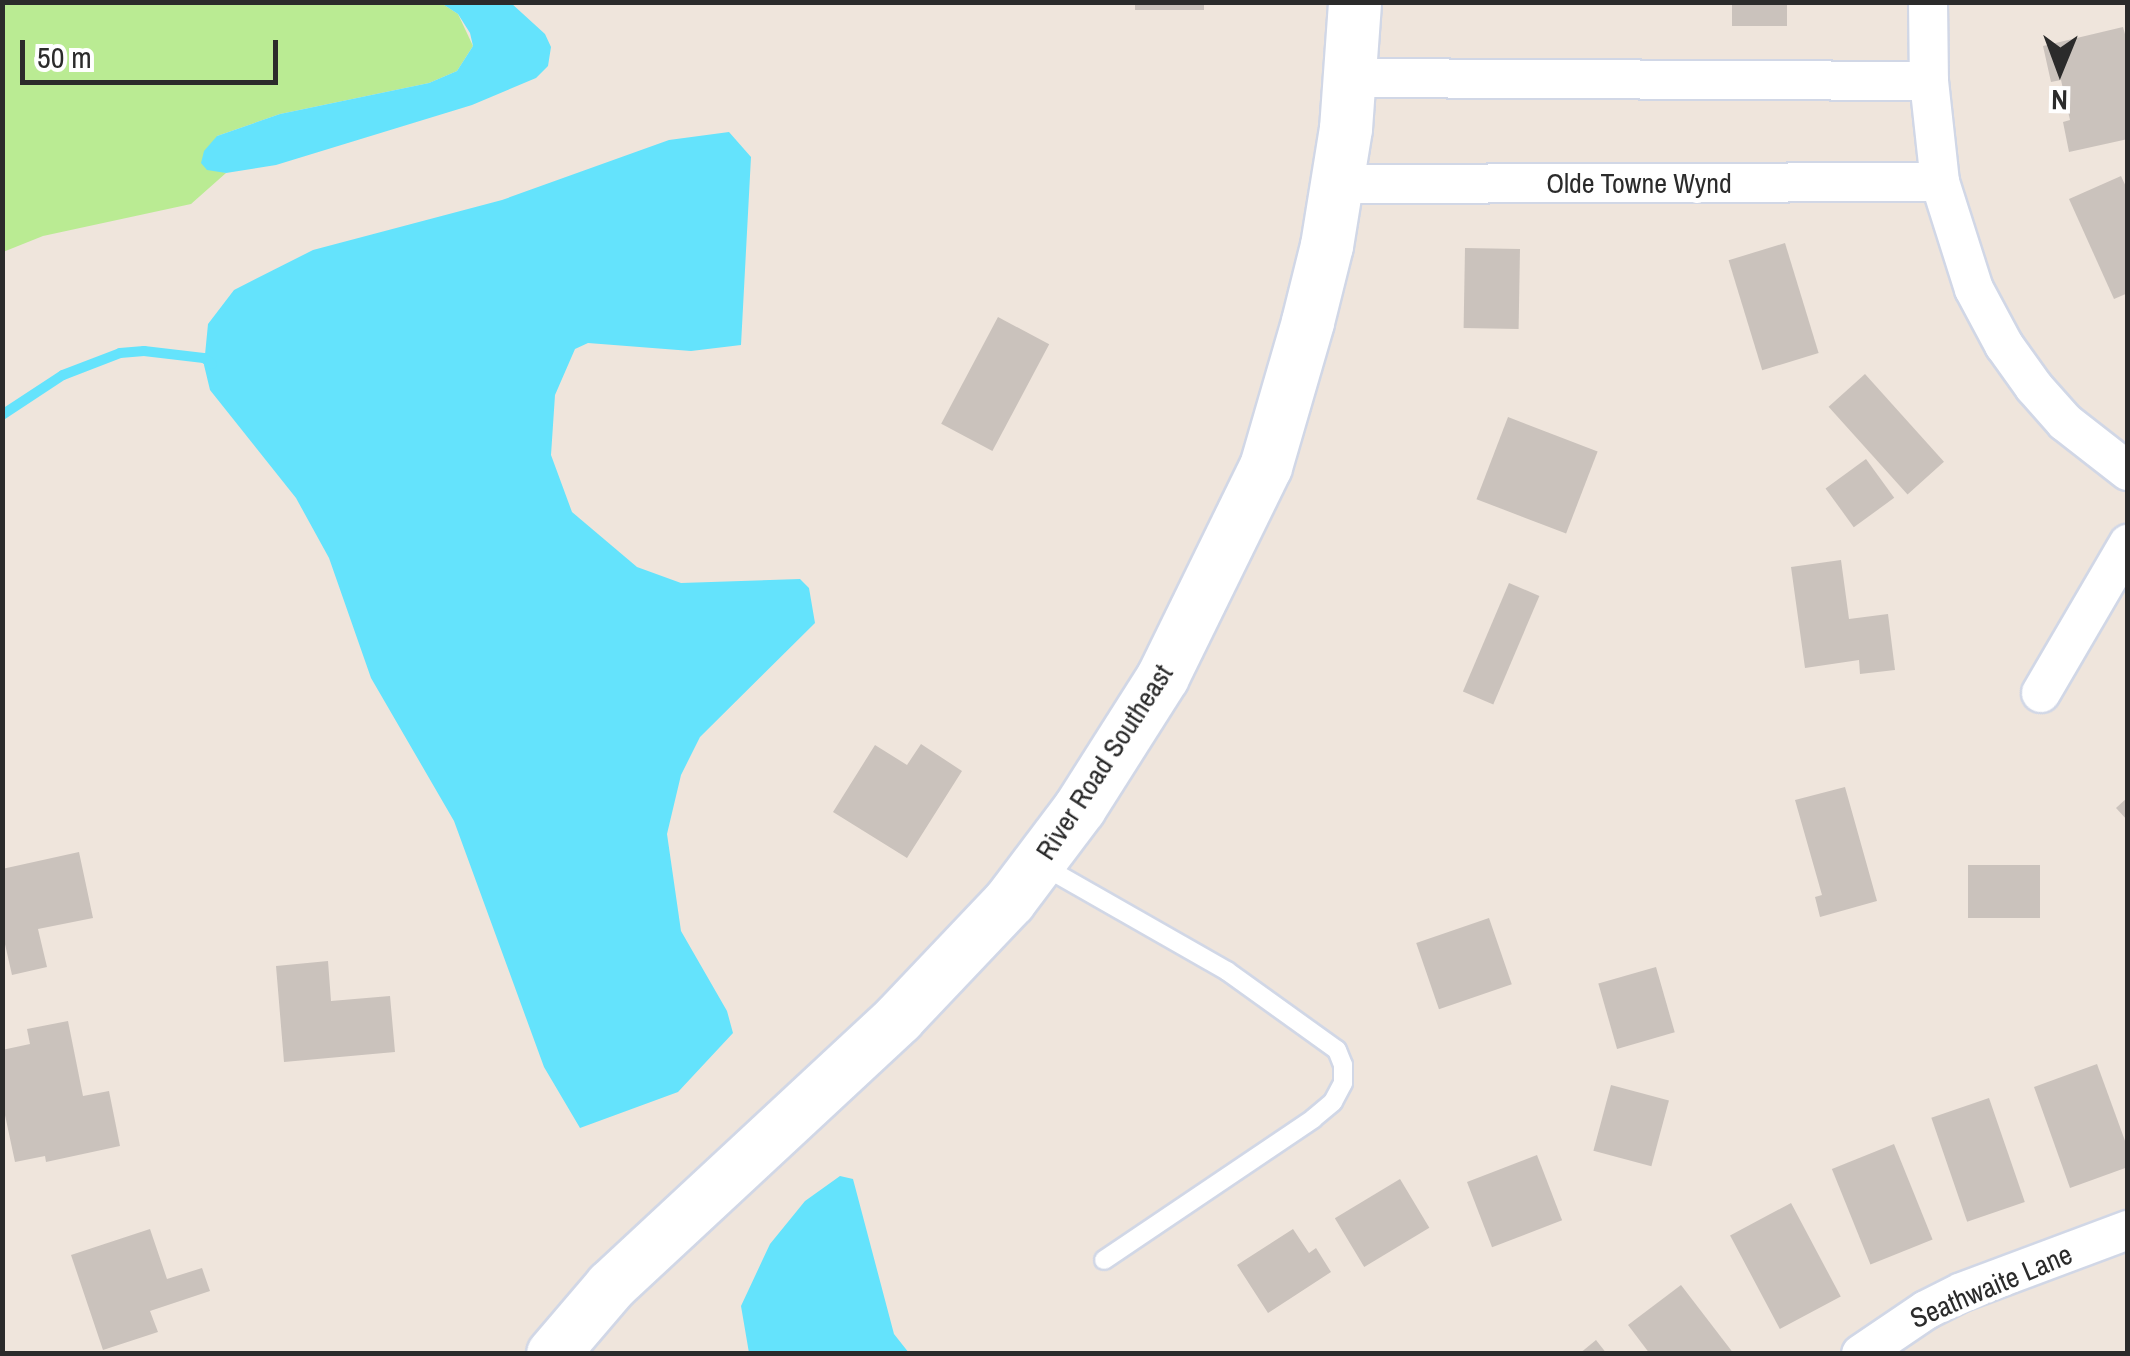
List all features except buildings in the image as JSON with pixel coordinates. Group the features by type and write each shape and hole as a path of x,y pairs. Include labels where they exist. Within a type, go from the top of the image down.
{"main road":[{"name":"River Road Southeast","path":"552,1354 612,1286 899,1018 1010,901 1080,808 1162,678 1266,467 1313,303 1338,184 1351,78 1355,2"}],"street":[{"path":"1928,2 1929,81 1940,182 1974,289 2004,345 2065,422 2128,471"},
{"path":"1351,78 1929,81"},
{"name":"Olde Towne Wynd","path":"1338,184 1940,182"},
{"path":"2042,694 2128,544"},
{"name":"Seathwaite Lane","path":"1861,1354 1914,1317 1962,1292 2128,1230"}],"lane":[{"path":"1039,863 1227,971 1326,1042 1344,1066 1342,1083 1333,1102 1314,1119 1104,1260"}],"green space":[{"path":"3,3 441,3 458,14 473,46 457,71 429,83 280,114 217,136 217,170 226,173 191,204 43,236 3,252"}],"water":[{"path":"441,3 511,3 545,34 551,47 548,66 536,78 472,105 276,165 226,173 207,170 201,163 204,151 217,136 280,114 429,83 457,71 473,46 470,33 458,14"},
{"path":"729,132 751,157 741,345 691,351 588,343 575,349 555,395 551,455 572,512 637,567 681,583 800,579 809,588 815,623 700,737 681,775 667,834 681,931 727,1011 733,1033 678,1092 580,1128 544,1067 454,821 371,678 329,558 296,498 210,390 204,365 208,324 234,290 313,250 502,200 669,140"},
{"path":"840,1176 853,1179 894,1334 909,1353 749,1353 741,1306 770,1244 805,1201"}],"waterway":[{"path":"2,415 63,375 120,353 144,351 204,358 212,364"}]}
